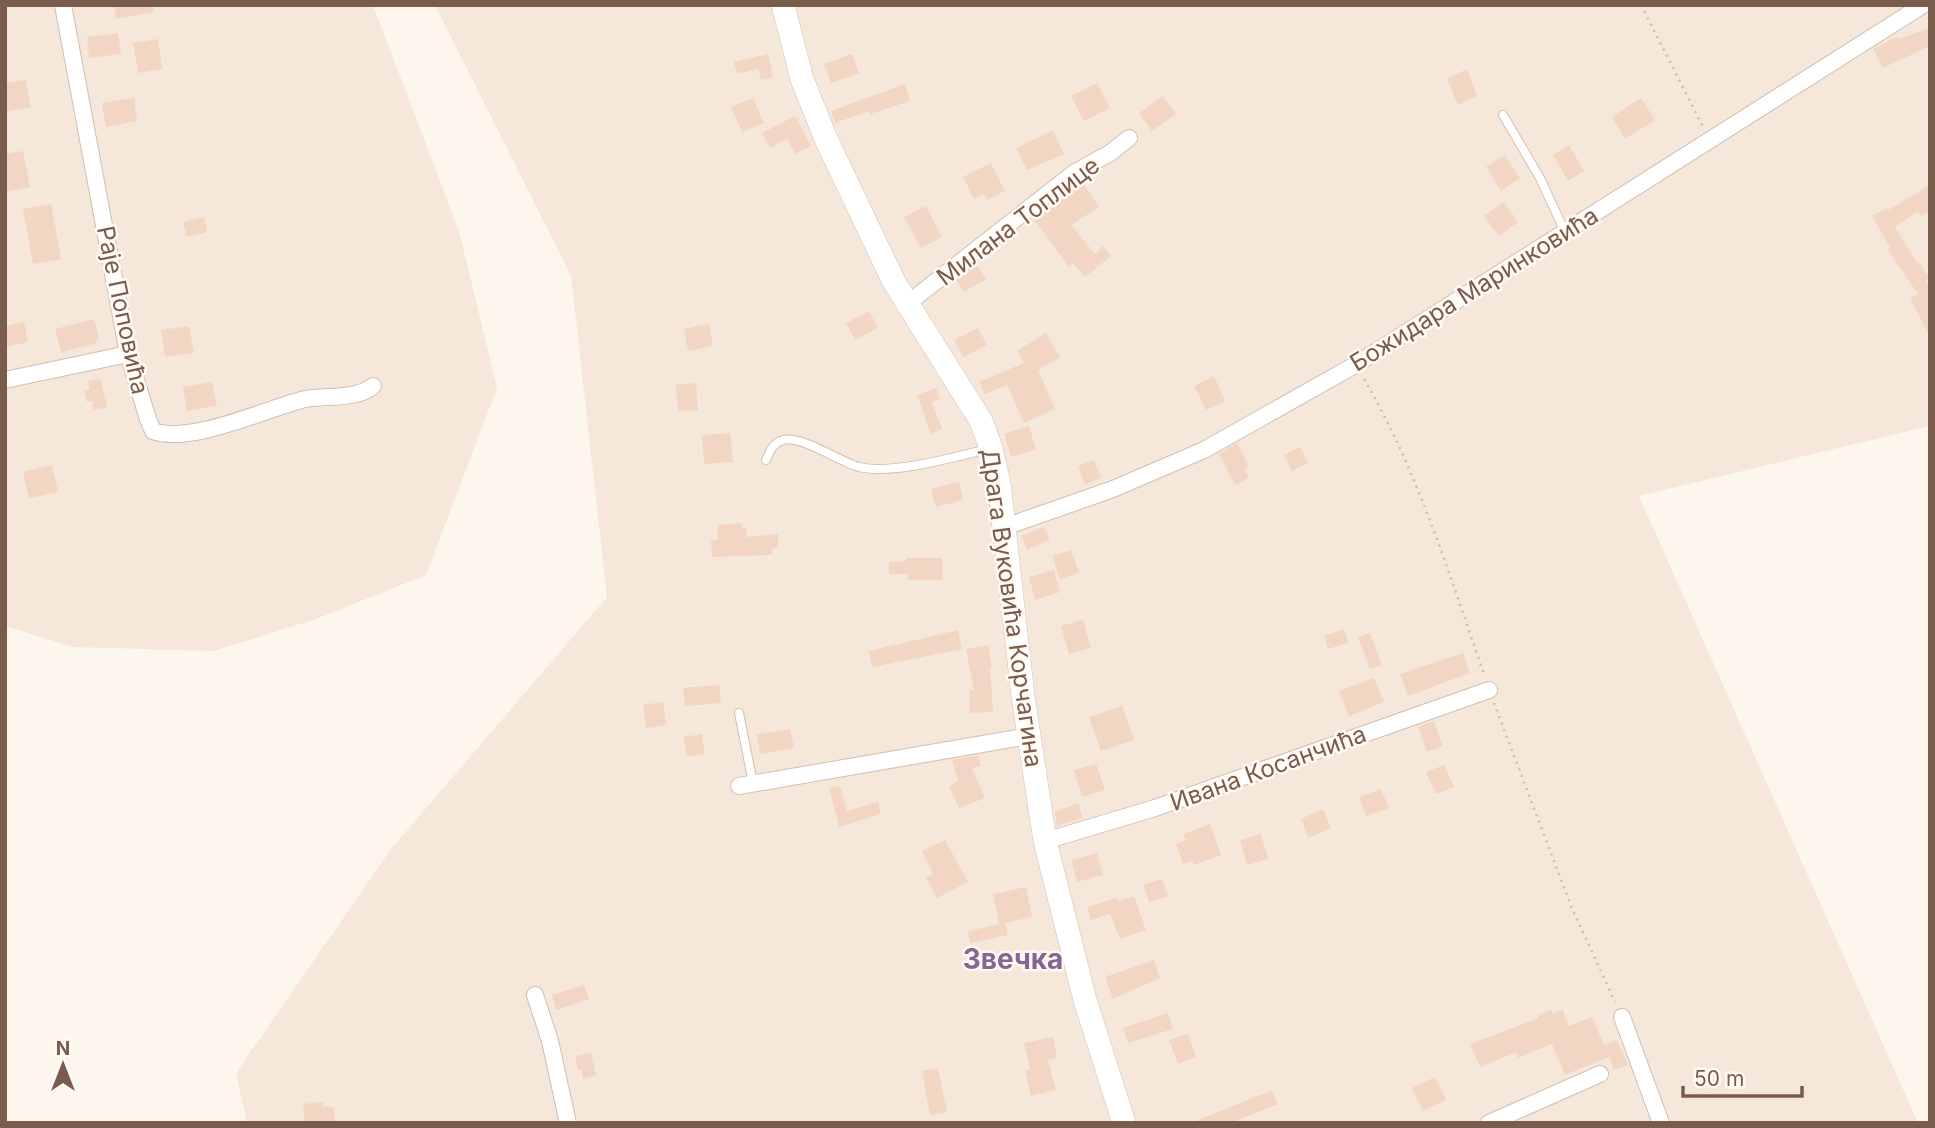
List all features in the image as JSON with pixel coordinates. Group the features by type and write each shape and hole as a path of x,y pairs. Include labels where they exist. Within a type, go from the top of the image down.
{"street":[{"name":"Раје Поповића","path":"63,5 128,354 153,431 162,434 188,432 269,412 304,400 358,393 373,386"},
{"name":"Драга Вуковића Корчагина","path":"783,5 802,79 825,139 894,282 981,421 991,448 999,483 1002,528 1045,841 1085,1000 1124,1123"},
{"name":"Божидара Маринковића","path":"1002,528 1113,489 1204,450 1355,365 1923,5"},
{"name":"Милана Топлице","path":"907,304 1074,173 1110,153 1129,138"},
{"path":"5,380 128,354"},
{"name":"Ивана Косанчића","path":"1045,841 1155,808 1489,690"},
{"path":"746,785 1029,736"},
{"path":"535,995 550,1041 568,1123"},
{"path":"1622,1017 1661,1123"},
{"path":"1489,1123 1600,1074"}],"lane":[{"path":"1503,116 1540,178 1565,232"},
{"path":"766,460 774,444 783,439 804,443 860,467 886,469 991,448"},
{"path":"739,713 746,785"}],"path":[{"path":"1641,5 1709,141"}],"shaded area":[{"path":"5,5 373,5 459,231 497,388 426,575 316,619 214,651 73,647 5,626"},
{"path":"435,5 1930,5 1930,426 1639,496 1918,1123 247,1123 236,1073 391,849 607,597 571,276"}],"building":[{"path":"114,5 153,5 154,12 116,19"},
{"path":"1930,28 1930,46 1883,68 1873,49 1897,37 1898,39"},
{"path":"118,33 121,54 89,58 87,37"},
{"path":"158,39 162,69 138,73 133,43"},
{"path":"768,54 773,77 761,80 758,69 737,74 734,62"},
{"path":"852,54 859,73 831,83 824,64"},
{"path":"1467,69 1477,96 1458,105 1447,79"},
{"path":"26,80 31,107 5,112 5,83"},
{"path":"1097,83 1110,108 1084,121 1071,96"},
{"path":"905,84 910,101 835,123 831,111"},
{"path":"1163,96 1176,114 1152,131 1139,113"},
{"path":"134,98 137,121 106,127 102,103"},
{"path":"753,98 764,123 742,132 731,107"},
{"path":"1641,98 1655,120 1625,139 1612,117"},
{"path":"795,116 811,146 795,154 787,139 770,148 762,133"},
{"path":"1053,130 1064,154 1027,170 1016,148"},
{"path":"1569,145 1584,171 1568,181 1553,155"},
{"path":"23,151 30,187 5,192 5,154"},
{"path":"1505,155 1520,178 1501,191 1486,167"},
{"path":"991,163 1005,191 987,200 984,194 974,199 963,177"},
{"path":"1084,184 1099,207 1071,225 1095,254 1103,246 1111,256 1085,277 1073,263 1069,267 1034,219"},
{"path":"1930,185 1930,211 1921,217 1918,211 1895,227 1929,278 1926,280 1930,288 1930,337 1910,298 1918,294 1887,249 1890,247 1872,216 1888,207 1889,210"},
{"path":"1504,202 1518,222 1499,236 1484,216"},
{"path":"51,204 61,259 33,264 23,209"},
{"path":"926,206 942,237 921,248 904,217"},
{"path":"204,217 207,232 187,237 183,222"},
{"path":"976,263 986,279 964,292 956,279"},
{"path":"869,311 878,328 855,340 846,323"},
{"path":"94,319 99,337 95,344 61,352 55,329"},
{"path":"24,322 28,342 5,347 5,326"},
{"path":"709,324 713,346 688,351 684,329"},
{"path":"189,326 194,353 165,357 161,330"},
{"path":"978,328 987,345 963,357 954,340"},
{"path":"1046,333 1060,357 1038,370 1055,409 1024,423 1007,385 985,394 979,382 1024,363 1017,351"},
{"path":"1214,376 1225,401 1206,410 1194,386"},
{"path":"101,379 107,408 94,410 92,401 87,402 84,390 90,389 88,381"},
{"path":"212,382 217,406 187,411 183,387"},
{"path":"696,383 698,410 678,411 676,385"},
{"path":"936,388 940,399 932,402 942,429 931,434 917,395"},
{"path":"1029,426 1036,450 1011,457 1004,434"},
{"path":"730,433 733,462 704,464 702,435"},
{"path":"1237,443 1249,466 1244,469 1249,478 1235,485 1219,454"},
{"path":"1300,447 1308,463 1292,471 1284,455"},
{"path":"1094,460 1101,478 1085,484 1078,466"},
{"path":"52,465 58,492 29,498 23,472"},
{"path":"959,482 963,500 936,507 931,489"},
{"path":"742,523 747,537 778,534 778,547 772,548 772,555 712,557 711,541 718,540 717,525"},
{"path":"1044,527 1050,540 1027,550 1021,536"},
{"path":"1071,550 1079,572 1060,580 1052,556"},
{"path":"906,558 942,558 943,580 908,580 908,574 889,574 889,562 906,561"},
{"path":"1054,570 1060,592 1035,600 1029,577"},
{"path":"1083,620 1091,648 1069,654 1061,626"},
{"path":"1344,629 1348,643 1328,649 1324,636"},
{"path":"958,630 962,649 872,667 869,651"},
{"path":"1370,633 1382,665 1370,669 1358,637"},
{"path":"988,645 992,667 993,712 970,713 969,690 974,690 966,649"},
{"path":"1463,653 1470,673 1408,696 1400,674"},
{"path":"1374,678 1384,702 1349,716 1339,691"},
{"path":"719,685 721,703 685,706 683,688"},
{"path":"663,702 666,725 646,728 643,705"},
{"path":"1122,706 1134,740 1101,751 1089,717"},
{"path":"1434,721 1443,746 1427,752 1418,727"},
{"path":"790,729 794,748 760,754 757,734"},
{"path":"702,734 705,754 687,757 683,737"},
{"path":"978,755 981,766 972,768 985,798 959,808 949,786 958,781 952,760"},
{"path":"1096,764 1105,790 1082,797 1074,770"},
{"path":"1444,765 1454,787 1436,794 1426,772"},
{"path":"840,786 847,811 878,802 881,814 839,827 829,788"},
{"path":"1381,789 1389,808 1366,816 1359,797"},
{"path":"1078,803 1083,818 1057,826 1055,812"},
{"path":"1323,809 1331,828 1309,838 1301,819"},
{"path":"1210,824 1221,855 1194,865 1192,861 1183,864 1176,844 1186,840 1183,834"},
{"path":"1261,834 1268,859 1247,865 1240,840"},
{"path":"945,840 968,882 937,898 926,878 933,874 922,851"},
{"path":"1097,853 1103,875 1077,882 1071,860"},
{"path":"1162,879 1168,896 1149,902 1143,885"},
{"path":"1026,887 1032,917 999,924 993,894"},
{"path":"1134,896 1146,930 1120,939 1110,914 1091,920 1087,907 1116,898 1118,901"},
{"path":"1005,923 1008,935 970,943 968,931"},
{"path":"1154,960 1160,978 1113,999 1105,977"},
{"path":"584,985 589,999 556,1010 552,995"},
{"path":"1552,1010 1553,1014 1563,1010 1569,1026 1592,1017 1604,1045 1617,1040 1628,1065 1614,1070 1609,1057 1565,1075 1552,1044 1518,1058 1516,1052 1480,1067 1470,1044 1539,1018 1538,1015"},
{"path":"1168,1013 1173,1029 1128,1043 1123,1028"},
{"path":"1188,1033 1196,1057 1178,1064 1169,1040"},
{"path":"1053,1037 1057,1058 1048,1060 1056,1090 1031,1096 1025,1070 1030,1069 1024,1043"},
{"path":"591,1053 596,1076 583,1079 575,1056"},
{"path":"938,1068 947,1112 930,1115 922,1071"},
{"path":"1435,1077 1446,1100 1423,1111 1412,1088"},
{"path":"1272,1090 1278,1104 1230,1123 1191,1123"},
{"path":"323,1102 323,1107 334,1107 335,1121 305,1123 303,1104"}],"district":[{"name":"Звечка","path":"1013,959"}]}
